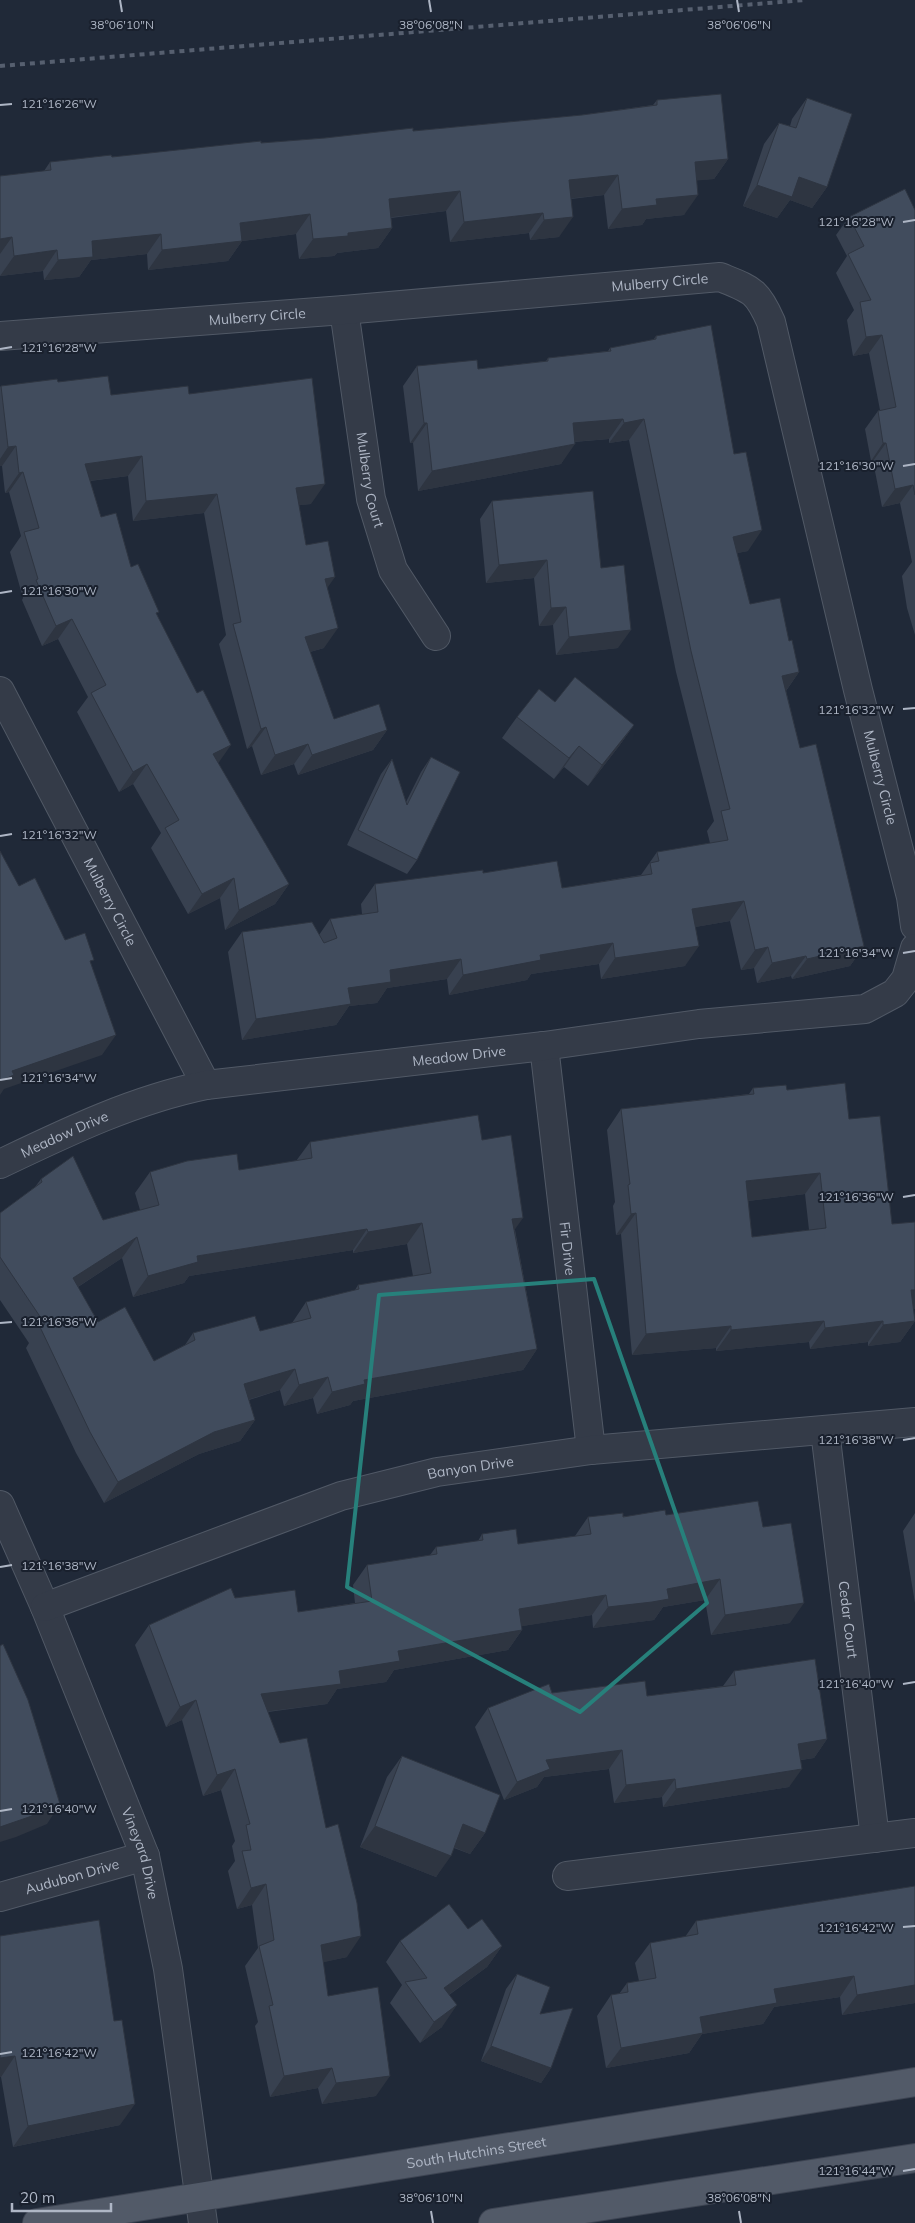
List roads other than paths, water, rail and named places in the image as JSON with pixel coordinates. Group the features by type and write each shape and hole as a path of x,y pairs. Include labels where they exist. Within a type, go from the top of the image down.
{"main road":[{"name":"South Hutchins Street","path":"37,2223 201,2211 915,2082"},
{"path":"493,2223 915,2158"}],"street":[{"name":"Mulberry Circle","path":"0,336 344,310 720,277 750,289 761,300 773,332 858,690 911,897 915,926"},
{"name":"Mulberry Court","path":"344,310 371,499 392,570 436,636"},
{"name":"Mulberry Circle","path":"0,691 206,1085"},
{"name":"Meadow Drive","path":"0,1164 93,1120 178,1091 206,1085 544,1046 699,1024 865,1010 895,993 906,979 913,956"},
{"name":"Fir Drive","path":"544,1046 590,1450"},
{"name":"Banyon Drive","path":"46,1607 341,1496 437,1472 590,1450 915,1422"},
{"name":"Cedar Court","path":"825,1431 875,1838"},
{"name":"Vineyard Drive","path":"0,1505 46,1607 146,1856 168,1969 201,2211"},
{"path":"567,1876 915,1833"},
{"name":"Audubon Drive","path":"0,1897 146,1856"}],"railway":[{"path":"0,66 805,0"}]}
